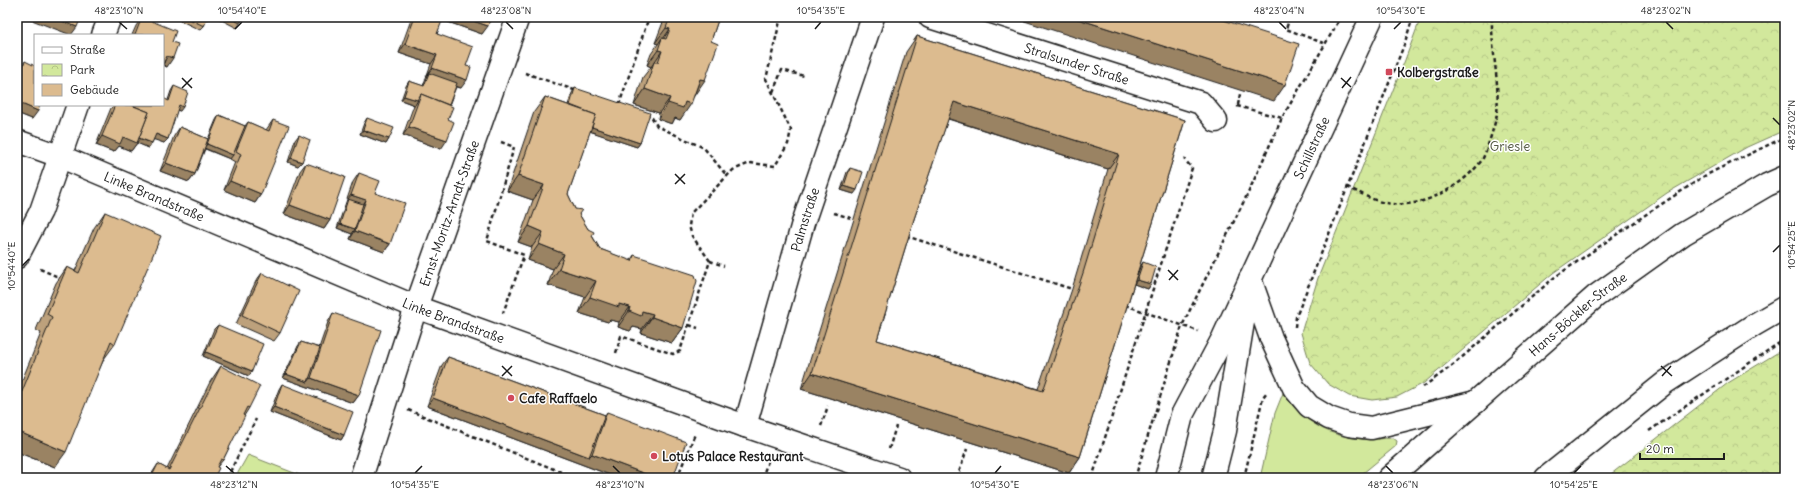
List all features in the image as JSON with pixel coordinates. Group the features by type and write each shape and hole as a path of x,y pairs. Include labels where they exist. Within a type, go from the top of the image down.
{"street":[{"path":"103,34 110,17"},
{"name":"Ernst-Moritz-Arndt-Straße","path":"360,478 416,307 518,17"},
{"name":"Palmstraße","path":"745,426 803,223 873,17"},
{"name":"Stralsunder Straße","path":"930,17 1200,103 1216,121"},
{"name":"Schillstraße","path":"1166,478 1182,415 1224,338 1372,17"},
{"path":"17,257 41,210 78,106"},
{"name":"Linke Brandstraße","path":"17,141 59,156 416,307 745,426 899,478"},
{"name":"Hans-Böckler-Straße","path":"1389,478 1596,296 1684,234 1767,185 1785,177"},
{"path":"1250,279 1272,338 1294,388 1309,406 1330,418 1348,425 1371,428 1476,402"},
{"name":"Schillstraße","path":"1214,478 1225,431 1250,279"},
{"path":"1546,478 1666,382 1754,324 1785,307"}],"path":[{"path":"619,105 649,17"},
{"path":"724,266 710,261 692,236 688,226 691,212 733,170 750,163 775,166 788,144 791,130 766,79 782,17"},
{"path":"1290,17 1286,30 1326,44"},
{"path":"1135,478 1182,326 1249,191 1282,118 1326,44 1340,17"},
{"path":"1295,329 1296,317 1404,45 1413,17"},
{"path":"1347,187 1386,204 1418,203 1452,189 1482,160 1497,116 1497,75 1492,38 1492,17"},
{"path":"501,65 583,92"},
{"path":"773,92 782,70 804,76"},
{"path":"1216,121 1238,105 1240,94"},
{"path":"612,102 625,107"},
{"path":"1238,105 1282,118"},
{"path":"645,113 651,116 657,126 704,148 727,176"},
{"path":"477,133 514,147 487,241 524,255 495,336"},
{"path":"1418,390 1453,365 1555,278 1648,213 1706,175 1785,137"},
{"path":"1092,478 1192,168 1184,159"},
{"path":"903,235 1072,289"},
{"path":"608,376 621,336 673,354 680,351 710,261"},
{"path":"37,268 64,280"},
{"path":"1123,305 1182,326 1224,338"},
{"path":"689,325 698,328"},
{"path":"1647,432 1785,339"},
{"path":"1244,478 1263,397 1286,370"},
{"path":"385,402 571,476"},
{"path":"677,478 705,411"},
{"path":"226,478 256,419"},
{"path":"957,478 967,449"}],"green space":[{"name":"Griesle","path":"1421,17 1785,17 1785,130 1747,147 1667,193 1553,273 1424,383 1397,397 1372,400 1349,396 1328,384 1310,363 1301,333 1318,278"},
{"path":"1785,348 1785,478 1606,478 1728,383"},
{"path":"1283,393 1299,412 1317,426 1351,438 1393,438 1397,441 1396,446 1357,478 1260,478 1275,413"},
{"path":"248,455 307,478 235,478"}],"building":[{"path":"52,17 81,17 77,27"},
{"path":"142,17 176,31 172,42 178,44 173,58 167,56 164,62 164,34 135,34"},
{"path":"185,17 208,17 204,26"},
{"path":"228,17 244,17 240,23"},
{"path":"415,17 429,17 442,21 437,34 473,47 466,66 471,67 467,80 432,68 437,55 405,44"},
{"path":"429,17 442,17 441,21"},
{"path":"462,17 491,17 488,26"},
{"path":"670,17 719,17 711,41 718,44 705,80 700,79 691,104 685,102 683,108 668,103 670,98 645,89 654,62 658,62 662,51 658,50 662,38 666,39 670,29 666,28"},
{"path":"1072,17 1214,17 1299,44 1285,85"},
{"path":"917,36 1185,120 1080,457 812,373","holes":["954,102 1119,154 1083,273 1043,391 877,340 914,219"]},
{"path":"25,61 34,66 34,106 40,106 38,111 17,102 17,80"},
{"path":"17,62 20,64 17,71"},
{"path":"429,73 457,83 449,105 421,94 417,100 404,96 409,81 424,86"},
{"path":"174,86 188,92 183,107 179,105 168,139 156,134 152,143 139,138 149,112 134,106 164,106 164,98 169,101"},
{"path":"575,88 650,113 640,143 592,127 596,115 570,105"},
{"path":"421,94 453,107 448,119 454,122 447,140 409,127"},
{"path":"545,97 596,115 568,194 575,209 582,210 579,214 588,229 594,232 592,236 600,249 632,261 634,255 695,275 697,281 683,328 652,317 653,314 642,311 641,316 629,311 630,307 619,304 619,307 590,297 596,281 559,269 564,254 539,244 543,232 529,226 544,185 518,176"},
{"path":"115,106 134,106 149,112 137,143 123,137 120,144 102,136"},
{"path":"219,115 245,126 233,155 207,144"},
{"path":"367,118 394,128 389,139 363,130"},
{"path":"273,120 289,126 261,194 230,181 241,154 236,151 248,122 269,131"},
{"path":"180,127 208,139 195,174 166,163"},
{"path":"299,135 310,140 302,162 291,158"},
{"path":"306,163 345,177 330,220 290,205"},
{"path":"850,168 863,172 857,190 844,186"},
{"path":"359,173 380,181 375,193 405,203 390,244 355,231 366,200 351,195"},
{"path":"348,199 363,204 355,229 340,224"},
{"path":"105,212 161,236 115,344 111,341 66,452 17,431 17,404 52,317 47,314 67,267 79,273"},
{"path":"1143,262 1156,267 1151,284 1137,280"},
{"path":"262,273 299,291 280,333 242,315"},
{"path":"333,313 381,330 359,395 311,378"},
{"path":"218,325 263,344 252,371 206,352"},
{"path":"301,342 320,348 308,382 286,374"},
{"path":"448,357 605,415 589,457 433,398"},
{"path":"221,366 260,386 249,408 247,407 243,415 245,416 223,460 221,459 217,467 219,468 214,478 151,478 158,464 169,470"},
{"path":"282,384 353,412 344,435 274,407"},
{"path":"607,412 686,442 673,478 656,478 592,454"}],"place":[{"name":"Kolbergstraße","path":"1389,72"},
{"name":"Cafe Raffaelo","path":"511,398"},
{"name":"Lotus Palace Restaurant","path":"654,456"}]}
